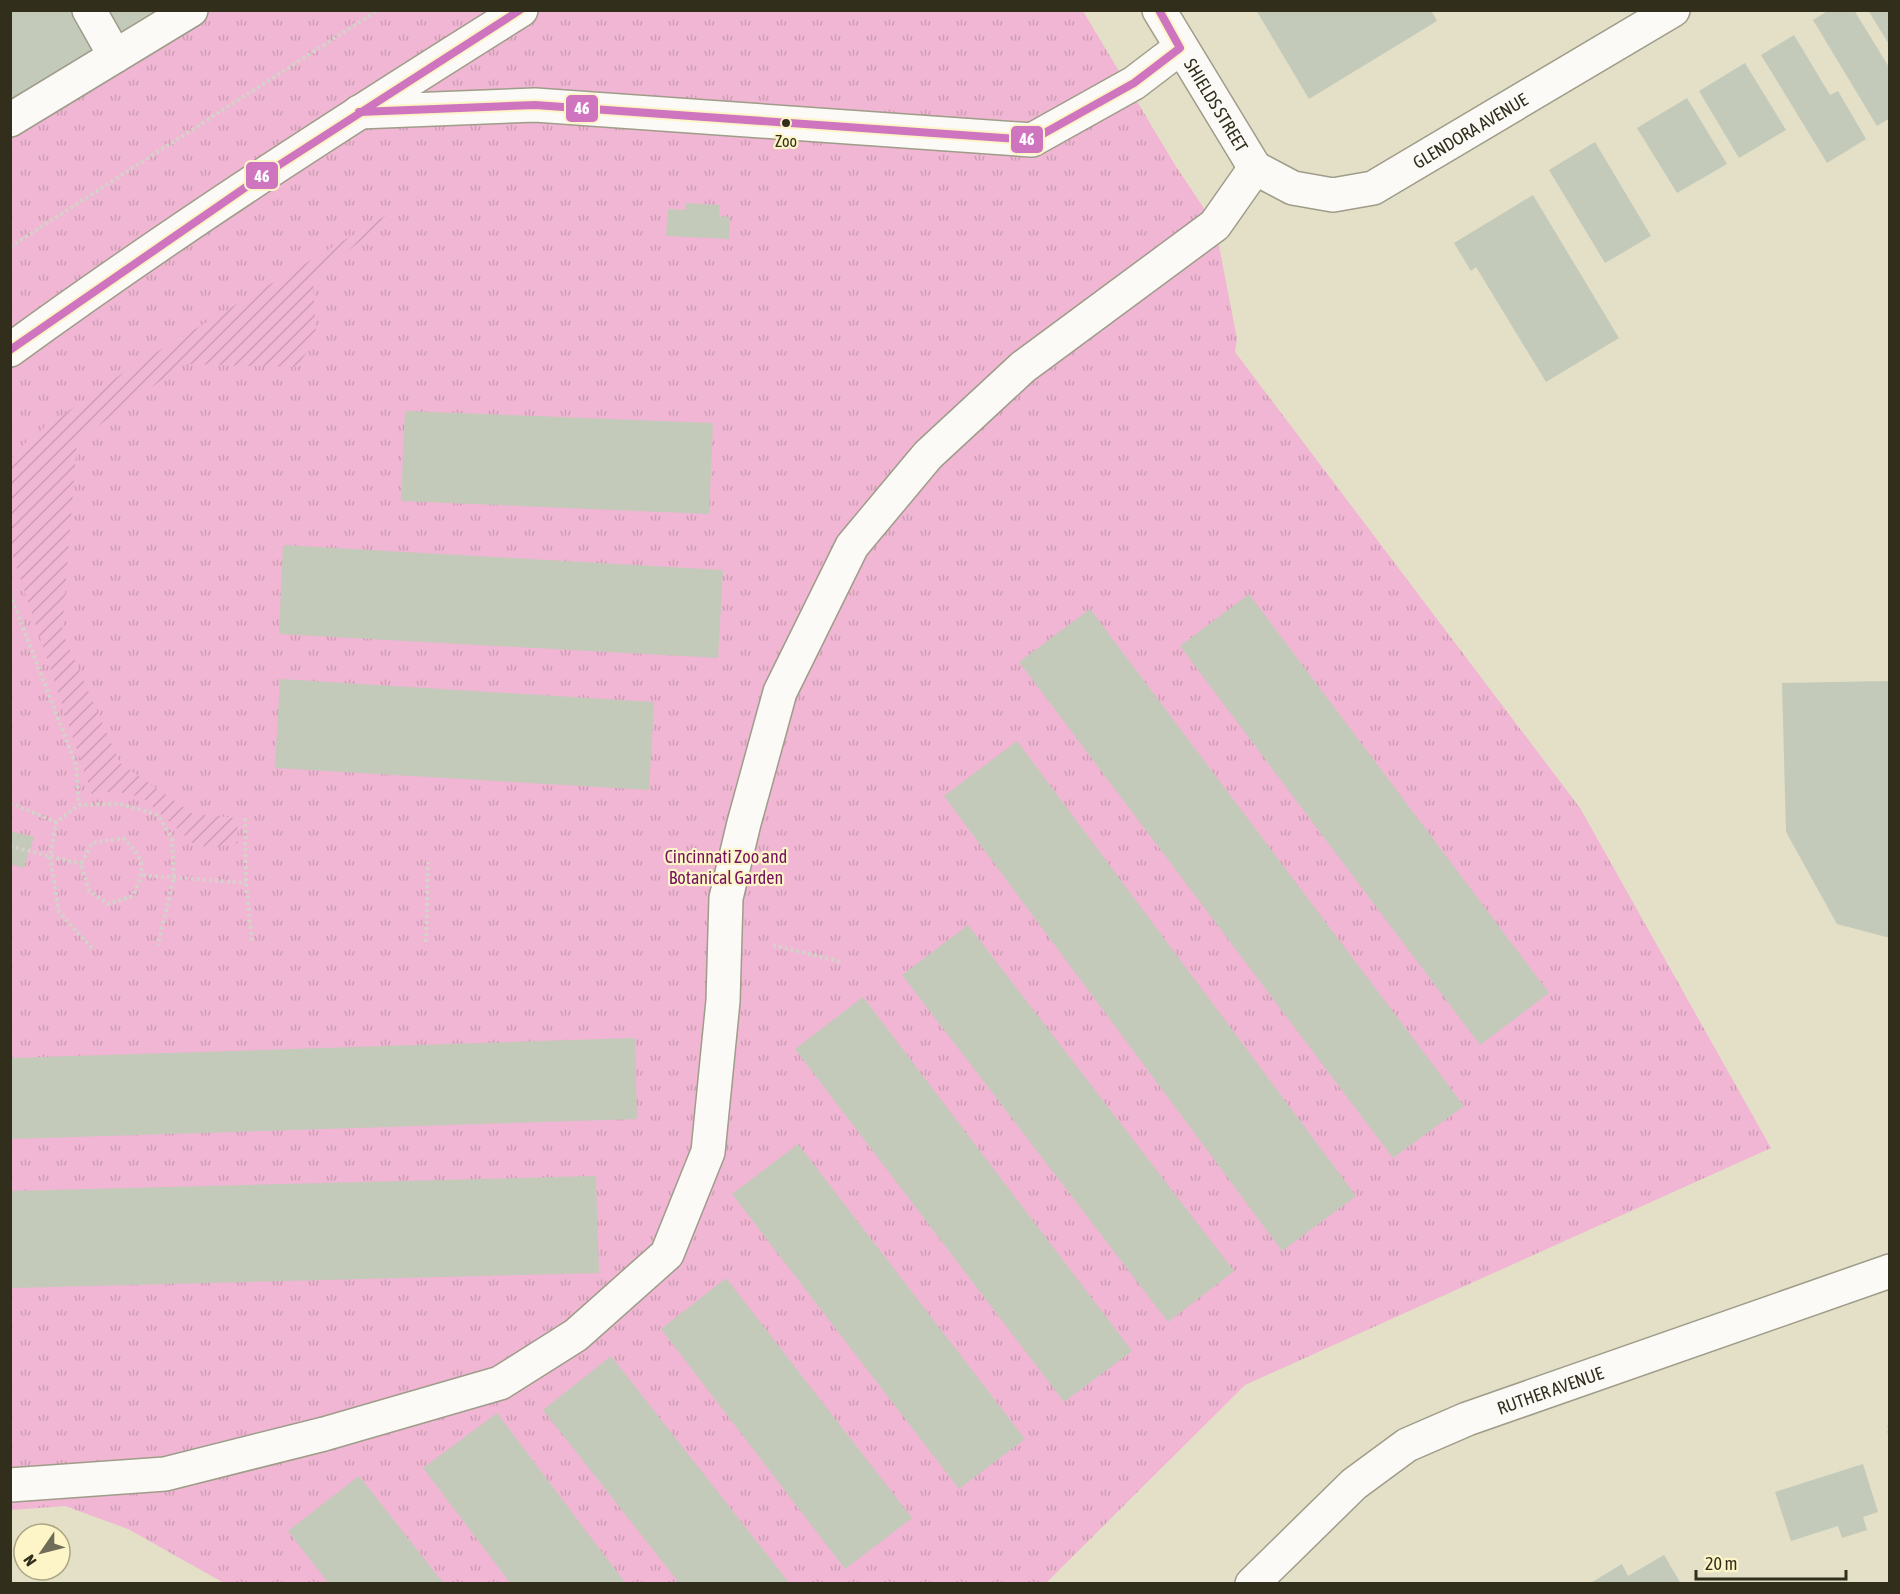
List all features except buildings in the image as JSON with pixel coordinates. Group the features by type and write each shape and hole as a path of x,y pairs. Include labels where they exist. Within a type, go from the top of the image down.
{"street":[{"path":"89,10 115,56"},
{"path":"10,120 191,10"},
{"path":"10,350 174,233 521,10"},
{"name":"SHIELDS STREET","path":"1159,10 1254,168"},
{"name":"GLENDORA AVENUE","path":"1254,168 1293,188 1333,195 1373,188 1673,10"},
{"path":"359,112 535,105 1032,140 1134,83 1180,48"},
{"path":"10,1485 165,1473 324,1434 500,1383 576,1335 667,1254 708,1152 723,1001 726,898 744,823 780,692 852,546 928,455 1023,367 1215,225 1254,168"},
{"name":"RUTHER AVENUE","path":"1252,1584 1354,1484 1407,1445 1467,1419 1890,1271"}],"path":[{"path":"10,246 378,10"},
{"path":"10,594 75,765 79,805"},
{"path":"10,803 56,822"},
{"path":"92,948 59,912 50,856 56,822 79,805 120,804 158,815 172,839 174,877 158,945"},
{"path":"244,818 246,883 252,942"},
{"path":"123,838 139,855 143,875 133,896 108,904 89,891 81,864 92,843 123,838"},
{"path":"10,846 81,864"},
{"path":"426,942 428,862"},
{"path":"143,875 246,883"},
{"path":"773,945 841,962"},
{"path":"1890,1426 1887,1428 1890,1435"}],"green space":[{"name":"Cincinnati Zoo and Botanical Garden","path":"11,11 1083,11 1175,165 1215,225 1237,339 1235,352 1580,808 1771,1148 1245,1385 1046,1583 224,1583 128,1529 65,1506 11,1510"},
{"path":"420,195 313,278 316,338 297,367 184,364 77,441 62,632 120,763 193,814 237,818 238,843 210,848 194,844 142,797 114,791 92,795 11,550 11,459 30,438 130,368"}],"transit line":[{"name":"46","path":"10,350 262,176 520,10"},
{"name":"46","path":"359,112 535,105 1032,140 1134,83 1180,48 1159,10"}],"place":[{"name":"Zoo","path":"786,123"}]}
